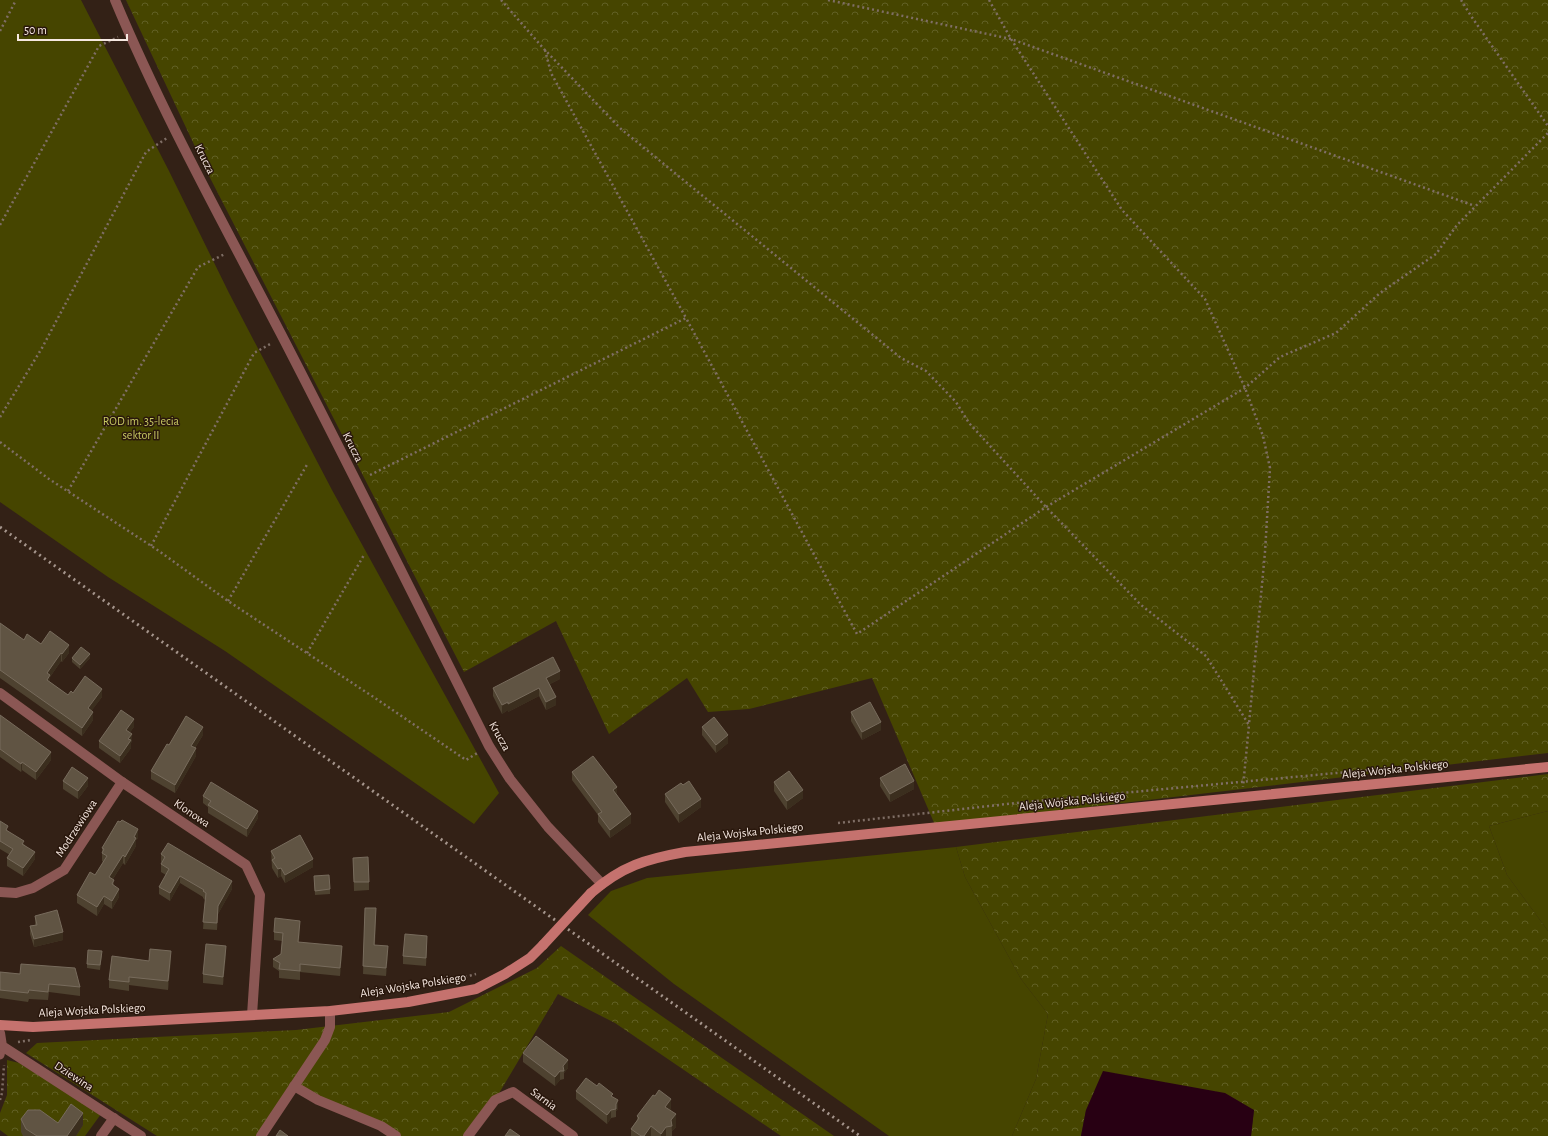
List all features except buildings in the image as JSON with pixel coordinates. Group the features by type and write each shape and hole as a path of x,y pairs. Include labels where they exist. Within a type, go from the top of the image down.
{"street":[{"name":"Krucza","path":"115,0 128,32 176,132 282,337 489,746 510,779 548,827 602,884"},
{"name":"Klonowa","path":"0,693 122,782 246,865 260,895 252,1015"},
{"name":"Aleja Wojska Polskiego","path":"0,1025 33,1027 330,1010 408,1002 476,988 505,974 530,958 592,893 602,884 626,868 652,858 685,852 1548,767"},
{"name":"Modrzewiowa","path":"0,892 16,893 33,888 64,870 122,782"},
{"path":"261,1136 329,1032 330,1010"},
{"path":"0,1033 1,1050"},
{"name":"Dziewina","path":"1,1050 114,1118 141,1136"},
{"path":"294,1086 318,1100 381,1126 396,1136"},
{"name":"Sarnia","path":"468,1136 495,1100 513,1092 574,1136"},
{"path":"101,1136 114,1118"}],"path":[{"path":"0,31 16,0"},
{"path":"502,0 544,49 621,129 901,358 926,371 956,402 969,423 1046,507 1141,605 1206,656 1249,725"},
{"path":"828,0 1011,39 1475,206"},
{"path":"989,0 1011,39 1122,210 1205,299 1245,388 1263,436 1270,468 1265,552 1242,797"},
{"path":"1461,0 1548,126"},
{"path":"0,224 99,46 128,32"},
{"path":"544,49 551,73 857,634 1046,507 1245,388 1280,357 1336,333 1380,293 1436,254 1457,225 1548,133"},
{"path":"0,417 42,348 146,152 176,132"},
{"path":"68,491 198,267 236,248"},
{"path":"370,475 686,318"},
{"path":"150,546 254,353 282,337"},
{"path":"0,442 68,491 228,601 466,760 489,746"},
{"path":"228,601 308,463"},
{"path":"307,653 364,555"},
{"path":"459,979 479,973"},
{"path":"0,1100 2,1093 4,1062 1,1050"}],"green space":[{"name":"ROD im. 35-lecia sektor II","path":"0,0 81,0 169,171 229,293 332,490 499,793 474,824 225,651 108,577 0,502"},
{"path":"126,0 1548,0 1548,753 935,825 872,678 749,709 708,712 687,678 609,734 556,621 464,672 206,170"},
{"path":"1548,774 1548,811 1489,826 1507,875 1548,931 1548,1136 1251,1136 1254,1110 1086,1110 1081,1136 1012,1136 1036,1079 1048,1014 1021,979 965,877 956,847"},
{"path":"1548,811 1548,931 1507,875 1489,826"},
{"path":"956,847 965,877 1021,979 1048,1014 1036,1079 1012,1136 889,1136 674,984 588,915 611,891 647,878"},
{"path":"561,946 834,1136 781,1136 615,1023 558,994 495,1100 468,1136 396,1136 295,1086 260,1136 157,1136 26,1053 37,1043 296,1030 449,1012 537,968"},
{"path":"7,1060 19,1063 101,1114 85,1136 8,1136 0,1130 0,1113 7,1095"}],"shaded area":[{"path":"1103,1071 1225,1093 1254,1110 1251,1136 1081,1136 1086,1110"}],"railway":[{"path":"0,527 860,1136"}]}
